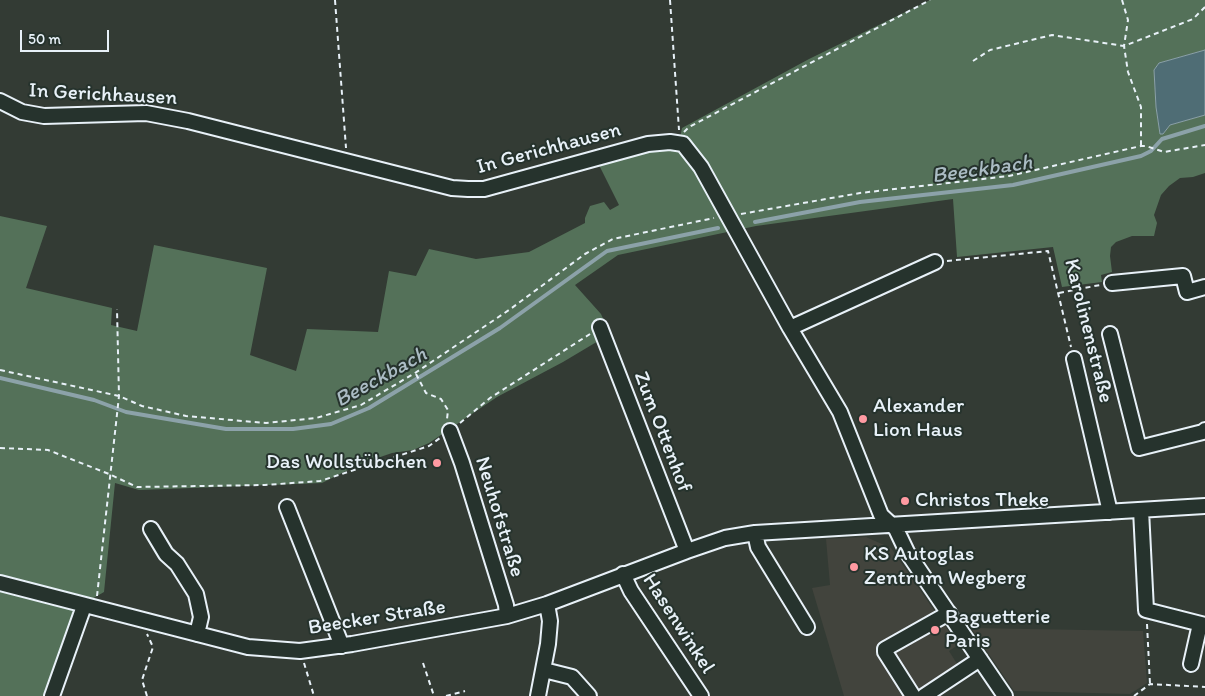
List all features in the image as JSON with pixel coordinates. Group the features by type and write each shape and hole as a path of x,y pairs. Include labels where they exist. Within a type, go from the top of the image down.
{"street":[{"name":"In Gerichhausen","path":"0,101 22,112 44,116 146,114 188,121 452,188 476,190 648,144 677,142"},
{"path":"677,142 687,148 694,157 790,328 840,412 881,515 896,529 907,552 941,594 949,613 1005,696"},
{"path":"790,328 935,262"},
{"path":"1112,283 1183,276 1186,292 1205,287"},
{"name":"Zum Ottenhof","path":"600,327 687,551"},
{"path":"1110,334 1139,448 1205,430"},
{"name":"Karolinenstraße","path":"1074,359 1110,512"},
{"name":"Neuhofstraße","path":"450,432 473,495 506,605 507,616"},
{"name":"Beecker Straße","path":"0,583 95,602 197,634 248,647 300,651 342,646 507,616 547,604 623,574 725,538 755,533 1205,506"},
{"path":"287,507 342,646"},
{"path":"1141,510 1146,610 1202,624 1190,664"},
{"path":"151,529 166,554 177,564 196,594 201,617 197,634"},
{"path":"755,533 758,547 807,627"},
{"name":"Hasenwinkel","path":"623,574 628,592 701,696"},
{"path":"52,696 95,602"},
{"path":"538,696 548,644 556,620 547,604"},
{"path":"913,696 884,648 949,613"},
{"path":"924,696 980,659"},
{"path":"544,670 572,677 589,696"}],"path":[{"path":"335,0 345,160"},
{"path":"670,0 679,125 677,142"},
{"path":"677,142 689,127 930,0"},
{"path":"1122,0 1128,20 1124,46 1128,72 1141,107 1141,146"},
{"path":"972,61 990,50 1052,35 1124,46 1193,19 1205,7"},
{"path":"0,370 119,396 142,406 186,416 266,423 316,418 360,405 415,373 509,310 584,254 613,239 728,216 860,193 1009,176 1141,146 1164,152 1205,145"},
{"name":"Karolinenstraße","path":"935,262 1048,251 1074,359"},
{"path":"1059,294 1112,283"},
{"path":"95,602 119,396 117,309"},
{"path":"0,448 48,450 109,474 136,488 265,485 320,480 429,446 450,432 490,398 600,327"},
{"path":"415,373 426,393 442,399 448,410 447,424 450,432"},
{"path":"1146,610 1150,684"},
{"path":"144,628 152,647 142,680 147,696"},
{"path":"300,651 314,696"},
{"path":"423,663 434,696"},
{"path":"1134,696 1150,684 1205,687"},
{"path":"446,696 465,691"}],"shaded area":[{"path":"866,537 891,548 958,645 949,651 964,675 931,696 844,696 812,588 830,585 826,539"},
{"path":"971,628 1143,631 1147,683 1130,694 1014,691"}],"green space":[{"path":"930,0 1205,0 1205,50 1159,63 1154,70 1160,134 1163,134 1170,125 1205,115 1205,173 1193,177 1180,178 1161,195 1154,215 1157,223 1154,236 1132,236 1116,242 1111,247 1112,272 1101,275 1102,282 1062,287 1053,247 957,257 953,199 756,226 618,255 575,285 601,314 610,334 563,362 497,397 429,443 413,450 392,453 360,464 322,483 139,490 115,483 104,592 80,606 48,696 0,696 0,216 47,226 26,288 112,308 111,325 137,331 154,245 267,268 250,355 296,371 307,329 378,332 389,271 416,276 429,249 476,259 529,252 585,223 590,206 604,202 610,210 619,205 598,163 655,146 678,148 682,128 809,59"}],"water":[{"path":"1205,50 1205,115 1170,125 1163,134 1160,134 1154,70 1159,63"}],"waterway":[{"name":"Beeckbach","path":"755,222 860,202 1013,185 1141,156 1151,151 1162,139 1205,126"},
{"name":"Beeckbach","path":"0,378 94,400 126,412 226,429 293,429 331,424 369,408 500,328 607,251 718,228"}],"place":[{"name":"Alexander Lion Haus","path":"863,419"},
{"name":"Das Wollstübchen","path":"437,463"},
{"name":"Christos Theke","path":"905,501"},
{"name":"KS Autoglas Zentrum Wegberg","path":"854,567"},
{"name":"Baguetterie Paris","path":"935,630"}]}
